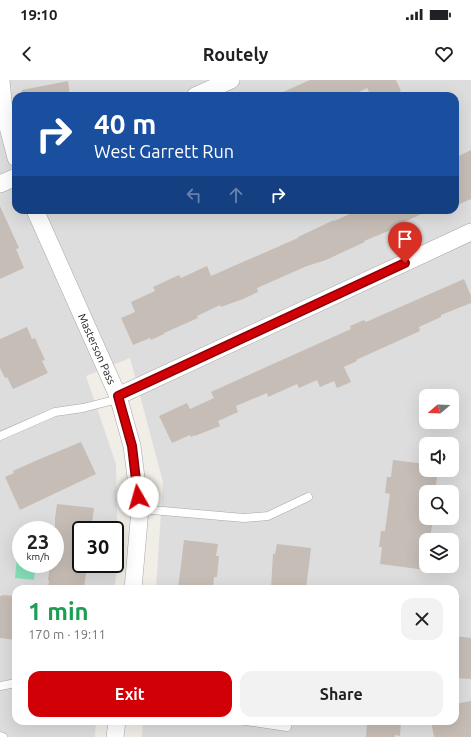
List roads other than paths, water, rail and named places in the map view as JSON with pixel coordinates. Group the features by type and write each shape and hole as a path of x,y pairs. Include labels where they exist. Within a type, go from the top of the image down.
{"street":[{"path":"1,80 4,111 12,142"},
{"path":"204,92 231,80"},
{"path":"0,184 12,179"},
{"name":"Masterson Pass","path":"37,214 118,397 132,446 140,509 133,585"},
{"path":"118,397 471,232"},
{"path":"115,737 116,725"}],"lane":[{"path":"0,436 55,412 83,408 118,397"},
{"path":"140,509 244,518 268,516 308,497"},
{"path":"0,686 12,684"},
{"path":"273,725 287,727"}]}
